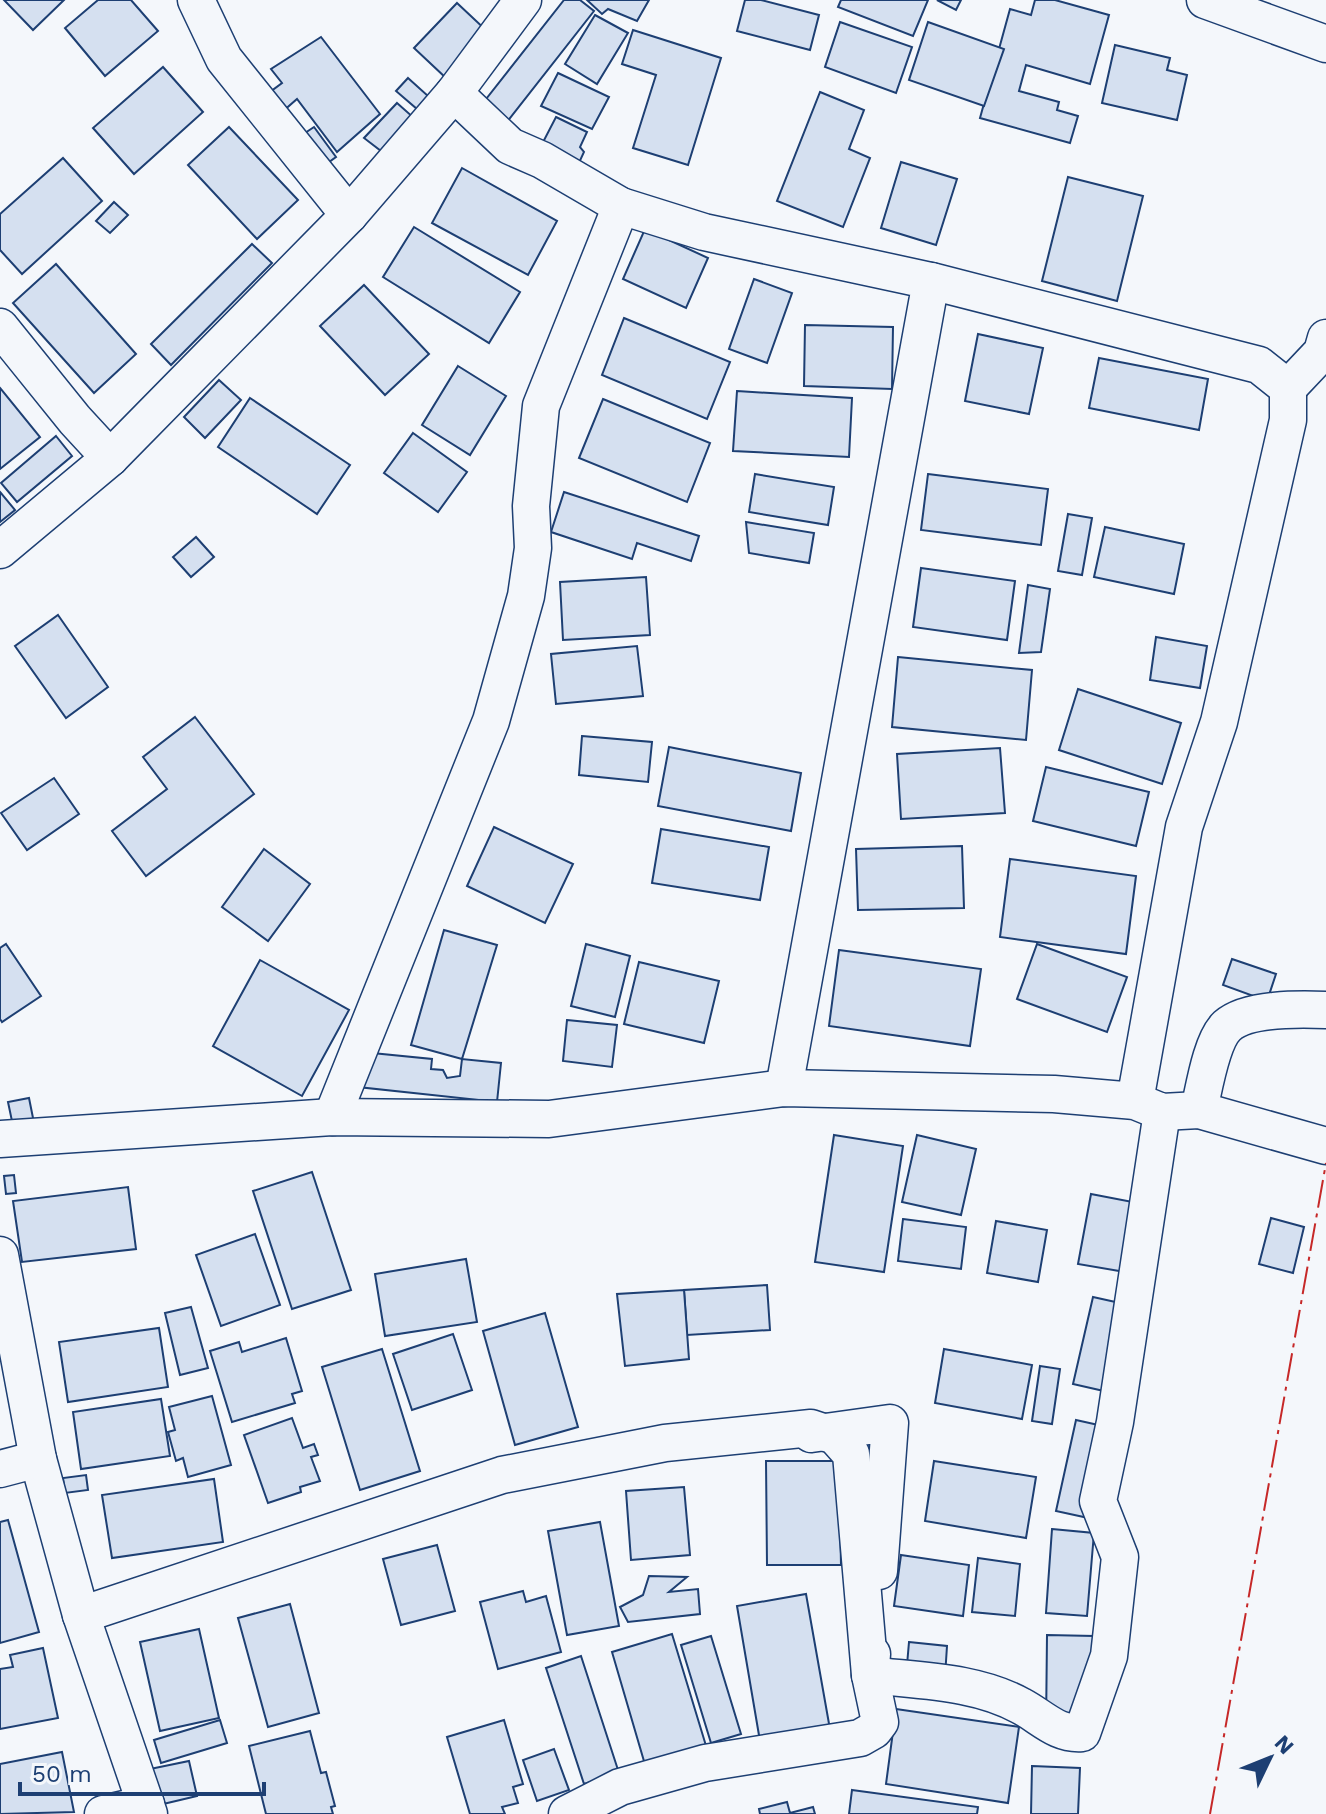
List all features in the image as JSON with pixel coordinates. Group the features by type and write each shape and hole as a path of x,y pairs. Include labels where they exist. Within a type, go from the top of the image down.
{"street":[{"path":"196,0 224,59 349,215"},
{"path":"0,550 110,458 349,215 454,93 523,0"},
{"path":"1205,0 1326,44"},
{"path":"454,93 510,146 542,160 621,206 704,232 931,281 1259,365 1288,388"},
{"path":"332,1117 491,721 526,596 533,548 531,506 541,406 621,206"},
{"path":"784,1088 931,281"},
{"path":"0,327 110,458"},
{"path":"870,1675 982,1689 1021,1705 1056,1729 1069,1734 1082,1733 1109,1656 1120,1557 1098,1501 1115,1422 1149,1107 1184,827 1219,722 1288,420 1288,388 1322,352 1326,338"},
{"path":"1199,1110 1211,1056 1227,1026 1259,1012 1326,1010"},
{"path":"0,1139 332,1117 549,1119 784,1088 1054,1094 1149,1107 1199,1110 1326,1146"},
{"path":"0,1255 38,1459 81,1615 147,1809 103,1814"},
{"path":"81,1615 343,1534 611,1462 890,1423 870,1675"},
{"path":"81,1615 502,1475 665,1443 811,1428 835,1436 851,1454 870,1675 880,1722 874,1730 860,1738 705,1763 620,1787 567,1814"},
{"path":"0,1469 38,1459"}],"building":[{"path":"4,0 64,0 33,30"},
{"path":"98,0 131,0 158,31 105,76 65,28"},
{"path":"564,0 580,0 594,11 503,127 479,108"},
{"path":"587,0 649,0 637,21 608,9 602,14"},
{"path":"745,0 761,0 819,15 810,50 737,31"},
{"path":"841,0 928,0 913,36 838,7"},
{"path":"937,0 961,0 956,10"},
{"path":"1035,0 1055,0 1109,15 1090,84 1026,65 1019,91 1059,102 1057,110 1078,116 1070,143 980,118 1010,9 1031,15"},
{"path":"457,3 489,33 446,78 414,48"},
{"path":"595,15 628,33 597,84 565,64"},
{"path":"840,22 912,47 896,93 825,67"},
{"path":"928,22 1004,49 984,106 909,80"},
{"path":"633,30 721,58 688,165 633,148 656,75 622,64"},
{"path":"321,37 380,114 337,152 297,99 282,112 266,95 282,83 271,69"},
{"path":"1115,45 1170,58 1167,70 1187,75 1177,120 1102,103"},
{"path":"163,67 203,112 134,174 93,128"},
{"path":"558,73 609,97 592,129 541,106"},
{"path":"408,78 428,96 417,109 396,91"},
{"path":"820,92 864,110 849,149 870,158 843,227 777,201"},
{"path":"397,103 414,118 385,154 364,138"},
{"path":"556,117 587,132 580,147 584,152 578,165 541,146"},
{"path":"229,127 298,200 257,239 188,165"},
{"path":"314,127 336,157 322,167 299,137"},
{"path":"63,158 102,201 22,274 0,250 0,214"},
{"path":"901,162 957,179 936,245 881,228"},
{"path":"462,168 557,221 528,275 432,223"},
{"path":"1068,177 1143,196 1117,301 1042,281"},
{"path":"114,202 128,215 110,233 96,221"},
{"path":"414,227 520,292 489,343 383,277"},
{"path":"645,229 708,258 686,308 623,279"},
{"path":"252,244 272,263 171,365 151,344"},
{"path":"56,264 136,354 94,393 13,303"},
{"path":"754,279 792,293 767,363 729,349"},
{"path":"364,285 429,354 385,395 320,326"},
{"path":"624,318 730,362 707,419 602,375"},
{"path":"805,325 893,327 892,389 804,386"},
{"path":"978,334 1043,348 1029,414 965,401"},
{"path":"1099,358 1208,379 1199,430 1089,408"},
{"path":"458,366 506,396 470,455 422,425"},
{"path":"219,380 241,400 205,438 184,417"},
{"path":"0,388 40,437 0,469"},
{"path":"737,391 852,398 849,457 733,451"},
{"path":"250,398 350,465 317,514 218,447"},
{"path":"603,399 710,443 687,502 579,458"},
{"path":"413,433 467,472 438,512 384,473"},
{"path":"56,436 72,456 17,502 1,483"},
{"path":"755,474 834,487 828,525 749,512"},
{"path":"928,474 1048,489 1041,545 921,530"},
{"path":"0,492 15,510 0,522"},
{"path":"564,492 699,536 691,561 637,543 632,559 551,532"},
{"path":"1068,514 1092,518 1082,575 1058,571"},
{"path":"746,522 814,533 809,563 749,553"},
{"path":"1105,527 1184,544 1174,594 1094,577"},
{"path":"196,537 214,557 191,577 173,557"},
{"path":"921,568 1015,581 1007,640 913,627"},
{"path":"646,577 650,635 563,640 560,582"},
{"path":"1028,585 1050,589 1041,652 1019,653"},
{"path":"58,615 108,687 66,718 15,646"},
{"path":"1156,637 1207,646 1200,688 1150,680"},
{"path":"637,646 643,696 556,704 551,654"},
{"path":"898,657 1032,670 1026,740 892,727"},
{"path":"1078,689 1181,723 1162,784 1059,750"},
{"path":"195,717 254,794 146,876 112,831 167,789 143,757"},
{"path":"582,736 652,742 648,782 579,775"},
{"path":"669,747 801,773 791,831 658,806"},
{"path":"1000,748 1005,813 901,819 897,754"},
{"path":"1046,767 1149,792 1136,846 1033,821"},
{"path":"54,778 79,814 27,850 1,813"},
{"path":"494,827 573,864 545,923 467,886"},
{"path":"661,829 769,847 760,900 652,883"},
{"path":"962,846 964,908 858,910 856,849"},
{"path":"264,849 310,884 268,941 222,907"},
{"path":"1010,859 1136,876 1126,954 1000,937"},
{"path":"444,930 497,945 462,1059 411,1045"},
{"path":"6,944 41,996 2,1022 0,948"},
{"path":"586,944 630,956 615,1017 571,1006"},
{"path":"1037,944 1127,977 1107,1032 1017,999"},
{"path":"839,950 981,969 970,1046 829,1026"},
{"path":"1232,959 1276,974 1267,1001 1223,985"},
{"path":"260,960 349,1010 302,1096 213,1046"},
{"path":"639,962 719,981 704,1043 624,1024"},
{"path":"567,1020 617,1025 612,1067 563,1061"},
{"path":"362,1052 432,1059 431,1069 443,1070 447,1078 460,1076 462,1059 501,1063 497,1102 358,1087"},
{"path":"29,1098 34,1123 13,1126 8,1102"},
{"path":"834,1135 903,1146 884,1272 815,1262"},
{"path":"917,1135 976,1149 961,1215 902,1202"},
{"path":"312,1172 351,1290 292,1309 253,1191"},
{"path":"14,1175 16,1193 6,1194 4,1176"},
{"path":"128,1187 136,1249 22,1262 13,1201"},
{"path":"1091,1194 1143,1204 1131,1273 1078,1264"},
{"path":"1271,1218 1304,1227 1293,1273 1259,1264"},
{"path":"903,1219 966,1227 961,1269 898,1261"},
{"path":"996,1221 1047,1230 1038,1282 987,1273"},
{"path":"255,1234 280,1305 221,1326 196,1255"},
{"path":"466,1259 477,1322 385,1336 375,1274"},
{"path":"767,1285 770,1330 687,1335 684,1290"},
{"path":"684,1290 689,1359 625,1366 617,1294"},
{"path":"1093,1297 1138,1307 1117,1394 1073,1384"},
{"path":"191,1307 208,1368 180,1375 165,1313"},
{"path":"545,1313 578,1427 515,1445 483,1331"},
{"path":"159,1328 168,1387 68,1402 59,1342"},
{"path":"453,1334 472,1390 412,1410 393,1354"},
{"path":"286,1338 302,1391 292,1394 295,1403 232,1422 210,1351 239,1342 242,1352"},
{"path":"382,1349 420,1471 360,1490 322,1367"},
{"path":"944,1349 1032,1365 1022,1419 935,1403"},
{"path":"1040,1366 1060,1369 1052,1424 1032,1421"},
{"path":"212,1396 231,1465 188,1477 183,1458 176,1461 168,1432 175,1430 169,1407"},
{"path":"161,1399 170,1456 81,1469 73,1412"},
{"path":"292,1418 303,1448 314,1444 318,1455 311,1457 320,1481 300,1487 301,1492 268,1503 244,1435"},
{"path":"1076,1420 1112,1428 1093,1519 1056,1511"},
{"path":"766,1461 839,1461 841,1565 767,1565"},
{"path":"934,1461 1036,1477 1026,1538 925,1521"},
{"path":"86,1475 88,1490 65,1493 63,1478"},
{"path":"214,1479 223,1542 112,1558 102,1495"},
{"path":"684,1487 690,1555 631,1560 626,1491"},
{"path":"8,1520 39,1632 0,1643 0,1522"},
{"path":"600,1522 619,1626 567,1635 548,1531"},
{"path":"1052,1529 1094,1533 1087,1616 1046,1613"},
{"path":"437,1545 455,1611 401,1625 383,1559"},
{"path":"901,1555 969,1565 963,1616 894,1606"},
{"path":"978,1558 1020,1564 1015,1616 972,1612"},
{"path":"649,1576 687,1577 669,1592 698,1589 700,1614 628,1622 620,1607 643,1595"},
{"path":"523,1591 526,1602 546,1596 561,1652 498,1669 480,1602"},
{"path":"806,1594 831,1735 761,1747 737,1606"},
{"path":"290,1604 319,1713 268,1727 238,1618"},
{"path":"199,1629 219,1718 160,1731 140,1642"},
{"path":"672,1634 707,1749 646,1768 612,1652"},
{"path":"1047,1635 1094,1636 1092,1713 1046,1728"},
{"path":"711,1636 741,1734 711,1743 681,1645"},
{"path":"909,1642 947,1646 944,1692 905,1688"},
{"path":"43,1648 58,1718 0,1729 0,1669 13,1667 10,1655"},
{"path":"581,1656 619,1773 584,1784 546,1668"},
{"path":"896,1709 1019,1727 1008,1803 886,1784"},
{"path":"220,1720 227,1743 161,1763 154,1740"},
{"path":"504,1720 523,1784 513,1787 518,1803 502,1807 505,1814 470,1814 447,1737"},
{"path":"310,1731 321,1773 326,1772 335,1806 331,1807 333,1814 266,1814 249,1746"},
{"path":"554,1749 569,1790 537,1801 523,1760"},
{"path":"62,1752 74,1812 0,1814 0,1764"},
{"path":"189,1761 197,1796 159,1805 150,1769"},
{"path":"1032,1766 1080,1768 1078,1814 1031,1814"},
{"path":"852,1790 978,1807 977,1814 849,1814"},
{"path":"787,1802 790,1813 813,1807 815,1814 760,1814 759,1809"}],"power":[{"path":"1210,1814 1326,1163"}]}
